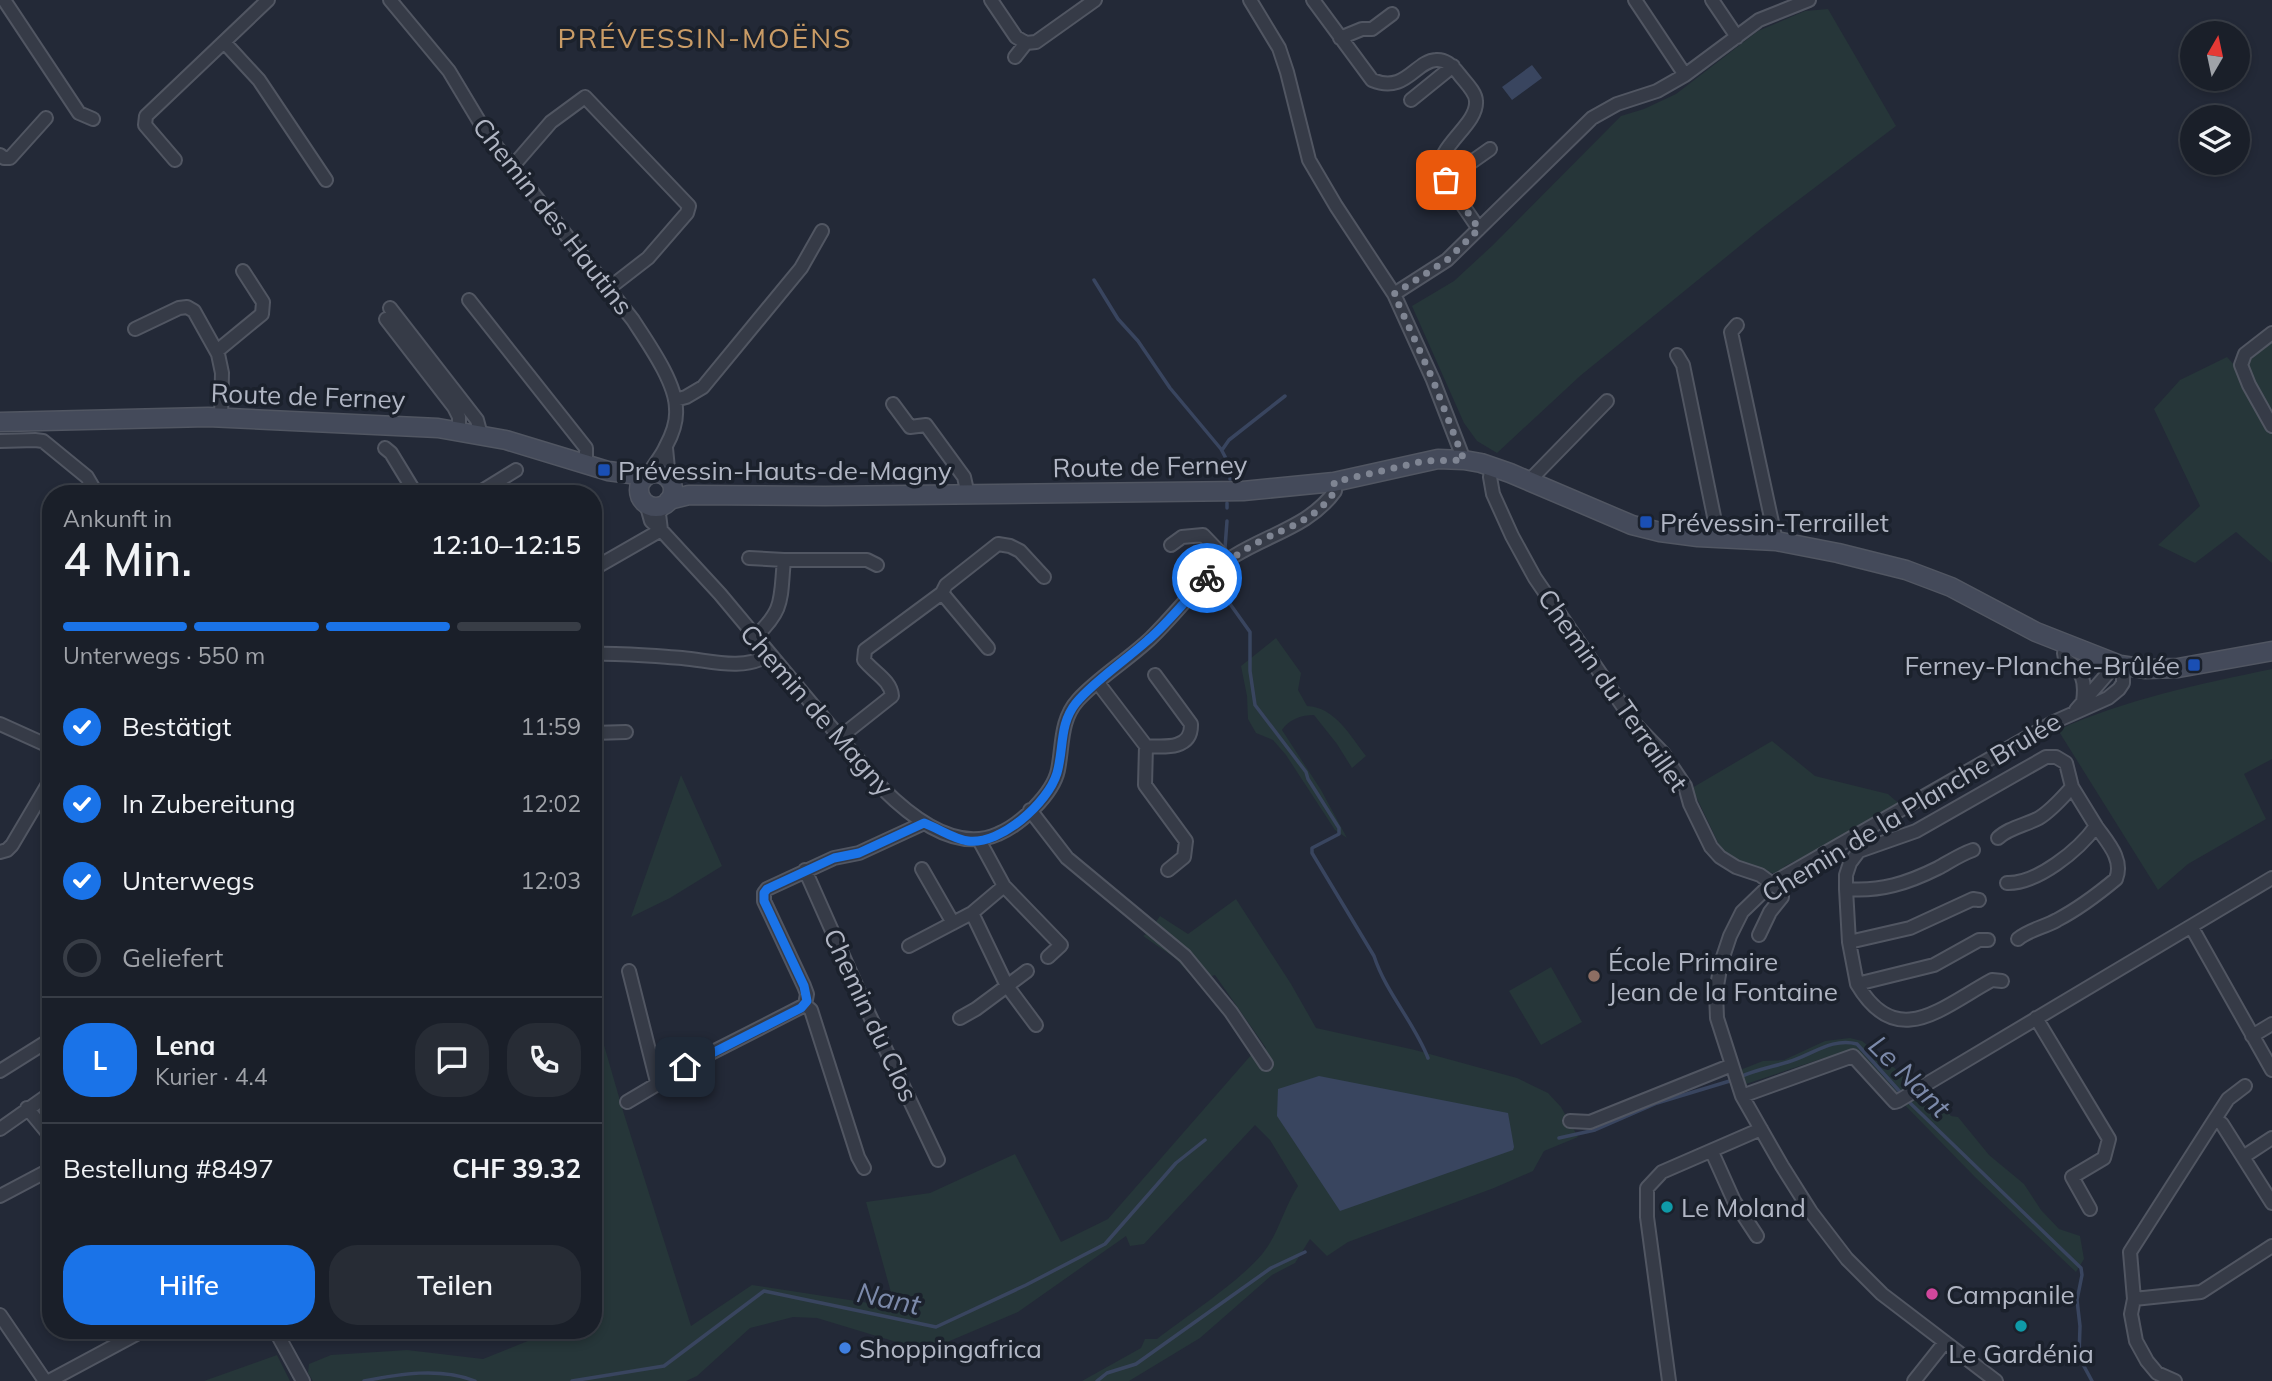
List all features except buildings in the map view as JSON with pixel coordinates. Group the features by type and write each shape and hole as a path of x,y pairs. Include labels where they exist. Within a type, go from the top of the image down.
{"main road":[{"name":"Route de Ferney","path":"0,422 221,418 411,426 481,435 586,464 645,487"},
{"name":"Route de Ferney","path":"669,493 968,495 1243,491 1334,482 1424,461 1464,460 1529,481 1623,523 1660,532 1776,541 1848,555 1936,581 2036,632"},
{"path":"657,473 669,493 655,506 645,487 657,473"},
{"path":"2036,632 2064,653 2118,671 2172,679 2272,660"},
{"path":"2036,632 2118,671 2178,668 2272,651"}],"street":[{"path":"4,0 79,113 93,119"},
{"path":"175,160 145,125 146,116 268,0"},
{"name":"Chemin des Hautins","path":"390,0 442,61 482,127 647,342 667,377 676,400"},
{"path":"991,0 1016,37 1026,43 1036,42 1095,0"},
{"path":"1250,0 1279,48 1309,160 1343,218 1394,294 1433,380 1464,460"},
{"path":"1313,0 1372,80 1382,84 1401,80 1432,60 1439,59 1453,66 1476,101 1474,111 1443,155 1439,164 1440,173 1479,229"},
{"path":"1635,0 1685,75"},
{"path":"1712,0 1737,37"},
{"path":"1394,294 1447,260 1592,118 1617,104 1657,90 1685,75 1759,20 1807,1"},
{"path":"1340,38 1362,29 1373,29 1392,14"},
{"path":"224,42 259,80 326,180"},
{"path":"1015,57 1026,43"},
{"path":"1411,100 1453,66"},
{"path":"512,167 551,122 584,97 689,206 687,213 657,248 608,289"},
{"path":"0,155 10,158 46,118"},
{"path":"1446,180 1490,149"},
{"path":"645,487 666,447 674,424 676,400 703,387 801,268 822,231"},
{"path":"217,351 262,314 263,302 243,271"},
{"path":"469,300 586,448 586,464"},
{"path":"135,330 179,308 187,307 194,311 217,351 222,373 221,418"},
{"path":"459,431 459,417 454,407 388,313 477,420 481,435"},
{"path":"1737,326 1731,332 1732,340 1776,541"},
{"path":"2272,333 2245,354 2241,365 2249,386 2272,426"},
{"path":"1677,355 1683,365 1723,537"},
{"path":"1694,386 1723,537"},
{"path":"1529,481 1607,401"},
{"path":"892,404 909,428 926,425 964,477 968,495"},
{"path":"0,441 43,441 87,477 92,485"},
{"path":"602,564 661,530 659,514 669,493 666,447"},
{"path":"385,448 391,453 411,485"},
{"name":"Chemin du Terraillet","path":"1492,467 1490,477 1493,494 1535,578 1635,724 1663,753 1685,786 1690,804 1711,847 1720,857 1736,867 1760,876 1771,884"},
{"path":"492,485 516,470"},
{"path":"1048,957 1061,945 1004,886 979,840 1012,827 1045,794 1056,776 1063,732 1070,711 1086,692 1151,638 1205,580 1228,561 1263,540 1308,519 1335,491 1334,482"},
{"name":"Chemin de Magny","path":"645,487 651,521 720,594 754,638 882,788 900,806 924,823 961,839 979,840"},
{"path":"1171,545 1182,537 1203,535 1228,561"},
{"path":"839,738 892,696 888,685 864,660 865,650 942,593 946,585 998,544 1020,551 1044,577"},
{"path":"749,558 867,560 877,565"},
{"path":"754,638 773,620 779,607 784,560"},
{"path":"942,593 988,648"},
{"name":"Chemin de la Planche Brulée","path":"2064,653 2066,659 2078,667 2083,676 2080,706"},
{"path":"602,654 684,658 730,665 752,663 769,655"},
{"name":"Chemin de la Planche Brulée","path":"2080,706 2108,698 2119,689 2118,671"},
{"name":"Chemin de la Planche Brulée","path":"1996,1381 1882,1294 1847,1259 1811,1212 1760,1129 1737,1079 1717,1018 1716,992 1721,963 1742,912 1771,884 2080,706 2118,671"},
{"path":"1146,746 1172,747 1184,742 1191,731 1191,723 1154,675"},
{"path":"1098,683 1146,746 1145,785 1186,841 1184,857 1168,870"},
{"path":"0,724 42,743"},
{"path":"602,733 626,732"},
{"path":"2002,981 1992,980 1925,1017 1906,1020 1881,1014 1865,998 1857,984 1849,942 1846,875 1850,863 1859,851 1916,831 2046,757 2056,757 2066,763 2072,787 2119,862 2116,879 2070,913 2023,934 2018,939"},
{"path":"1950,781 1963,803"},
{"path":"1998,838 2003,833 2042,816 2072,787"},
{"path":"0,852 12,845 42,794"},
{"path":"1030,810 1067,858 1185,956 1231,1012 1266,1064"},
{"name":"Chemin du Clos","path":"864,1168 858,1157 811,1010 805,1005 807,994 770,916 764,893 775,883 834,858 859,853 924,823"},
{"path":"2007,883 2017,883 2062,860 2079,847 2096,826"},
{"path":"1846,889 1862,891 1891,888 1973,850"},
{"path":"922,869 953,923"},
{"name":"Chemin du Clos","path":"805,870 938,1160"},
{"path":"1570,1121 1590,1122 1737,1079 1853,1056 1895,1102 1898,1101 2272,878"},
{"path":"1759,935 1770,912 1782,897 1781,890 1771,884"},
{"path":"909,946 972,913 1004,886"},
{"path":"1849,942 1910,928 1973,899 1979,901"},
{"path":"972,913 1007,986 1036,1025"},
{"path":"2192,928 2272,1070"},
{"path":"1857,984 1934,965 1979,940 1988,940"},
{"path":"629,971 657,1082"},
{"path":"960,1018 1027,971"},
{"path":"627,1101 657,1082 805,1005"},
{"path":"2036,1017 2109,1139 2104,1158 2072,1177 2090,1209"},
{"path":"2252,1036 2272,1024"},
{"path":"0,1071 42,1045"},
{"path":"2175,1381 2157,1373 2141,1352 2131,1314 2134,1299 2130,1252 2214,1119 2228,1099 2245,1086"},
{"path":"0,1129 42,1099"},
{"path":"27,1108 42,1126"},
{"path":"2214,1119 2222,1125 2272,1203"},
{"path":"1669,1381 1647,1217 1647,1188 1662,1172 1760,1129"},
{"path":"2243,1157 2272,1138"},
{"path":"1712,1152 1734,1201 1757,1236"},
{"path":"0,1196 42,1174"},
{"path":"2134,1299 2201,1292 2272,1246"},
{"path":"0,1315 47,1381 127,1339"},
{"path":"280,1339 303,1381"},
{"path":"1914,1381 1945,1342"}],"shaded area":[{"path":"1828,9 1896,126 1763,227 1580,376 1497,453 1477,441 1464,423 1412,306 1454,281 1621,116 1676,94 1758,31 1805,11"},
{"path":"2272,338 2272,415 2247,370 2251,355"},
{"path":"2227,357 2236,367 2272,433 2272,563 2236,532 2195,563 2158,545 2200,506 2154,409 2180,380"},
{"path":"1276,638 1301,673 1298,690 1307,706 1334,717 1366,756 1352,768 1314,715 1296,718 1282,730 1321,790 1347,838 1335,830 1286,755 1273,740 1256,733 1248,719 1241,666"},
{"path":"2272,669 2272,759 2244,774 2266,819 2188,864 2158,890 2058,730 2137,701"},
{"path":"1772,741 1815,776 1888,794 1903,807 1785,866 1777,874 1745,867 1722,851 1692,788"},
{"path":"681,775 722,866 670,898 631,917"},
{"path":"1236,899 1316,1028 1415,1050 1517,1078 1548,1093 1561,1107 1578,1137 1544,1151 1533,1171 1348,1242 1327,1256 1310,1239 1295,1263 1272,1275 1200,1338 1129,1381 1082,1381 1141,1348 1145,1339 1157,1339 1213,1298 1253,1264 1273,1237 1298,1186 1270,1140 1255,1125 1144,1244 1130,1246 1126,1236 1018,1312 926,1351 817,1318 793,1317 750,1328 697,1376 686,1381 313,1381 308,1373 309,1364 331,1355 407,1350 483,1359 533,1339 602,1339 602,1038 691,1326 752,1285 895,1307 866,1202 930,1193 1015,1154 1061,1242 1108,1219 1252,1054 1266,1048 1215,975 1196,981 1175,958 1143,936 1160,916 1188,934"},
{"path":"1551,967 1582,1022 1541,1045 1509,991"},
{"path":"1850,1038 1862,1041 1903,1075 1917,1079 1951,1116 1958,1117 1989,1155 2024,1184 2041,1210 2059,1229 2080,1236 2084,1259 2076,1272 1975,1177 1854,1053 1824,1058 1743,1083 1740,1070 1763,1061 1784,1060 1825,1041"},
{"path":"277,1355 290,1381 204,1381"}],"water":[{"path":"1532,65 1542,78 1512,100 1502,87"},
{"path":"1319,1076 1508,1113 1513,1150 1340,1211 1277,1116 1278,1089"}],"waterway":[{"path":"1094,280 1118,319 1221,449 1231,468 1230,479"},
{"path":"1222,450 1229,440 1285,396"},
{"path":"1227,503 1227,508"},
{"path":"1225,548 1227,521"},
{"path":"1213,580 1250,632 1250,671 1255,705 1306,772 1339,828 1339,834 1312,848 1312,853 1374,956 1379,970 1428,1058"},
{"name":"Le Nant","path":"1740,1077 1831,1045 1848,1042 1857,1044 1902,1094"},
{"name":"Le Nant","path":"1559,1138 1595,1130 1657,1103 1733,1080"},
{"name":"Le Nant","path":"1907,1100 2081,1268 2077,1300 2079,1357 2092,1381"},
{"name":"Nant","path":"572,1381 664,1366 764,1291 936,1327 1105,1244 1176,1163 1205,1140"},
{"name":"Nant","path":"1097,1381 1107,1373 1136,1364 1271,1268 1305,1252"},
{"name":"Nant","path":"364,1381 405,1374 434,1373 475,1381"}],"way so far":[{"path":"1207,578 1235,556 1308,519 1326,504 1335,491 1334,482 1424,461 1464,460 1433,380 1394,294 1447,260 1479,229 1446,180"}],"place":[{"name":"Prévessin-Hauts-de-Magny","path":"604,470"},
{"name":"Prévessin-Terraillet","path":"1646,522"},
{"name":"Ferney-Planche-Brûlée","path":"2194,665"},
{"name":"École Primaire Jean de la Fontaine","path":"1594,976"},
{"name":"Le Moland","path":"1667,1207"},
{"name":"Campanile","path":"1932,1294"},
{"name":"Le Gardénia","path":"2021,1326"},
{"name":"Shoppingafrica","path":"845,1348"}],"district":[{"name":"PRÉVESSIN-MOËNS","path":"705,37"}],"route":[{"path":"685,1067 801,1008 807,1001 804,986 764,901 767,889 834,858 859,853 924,823 970,841 987,838 1012,827 1052,785 1058,770 1065,721 1077,701 1151,638 1207,578"}]}
